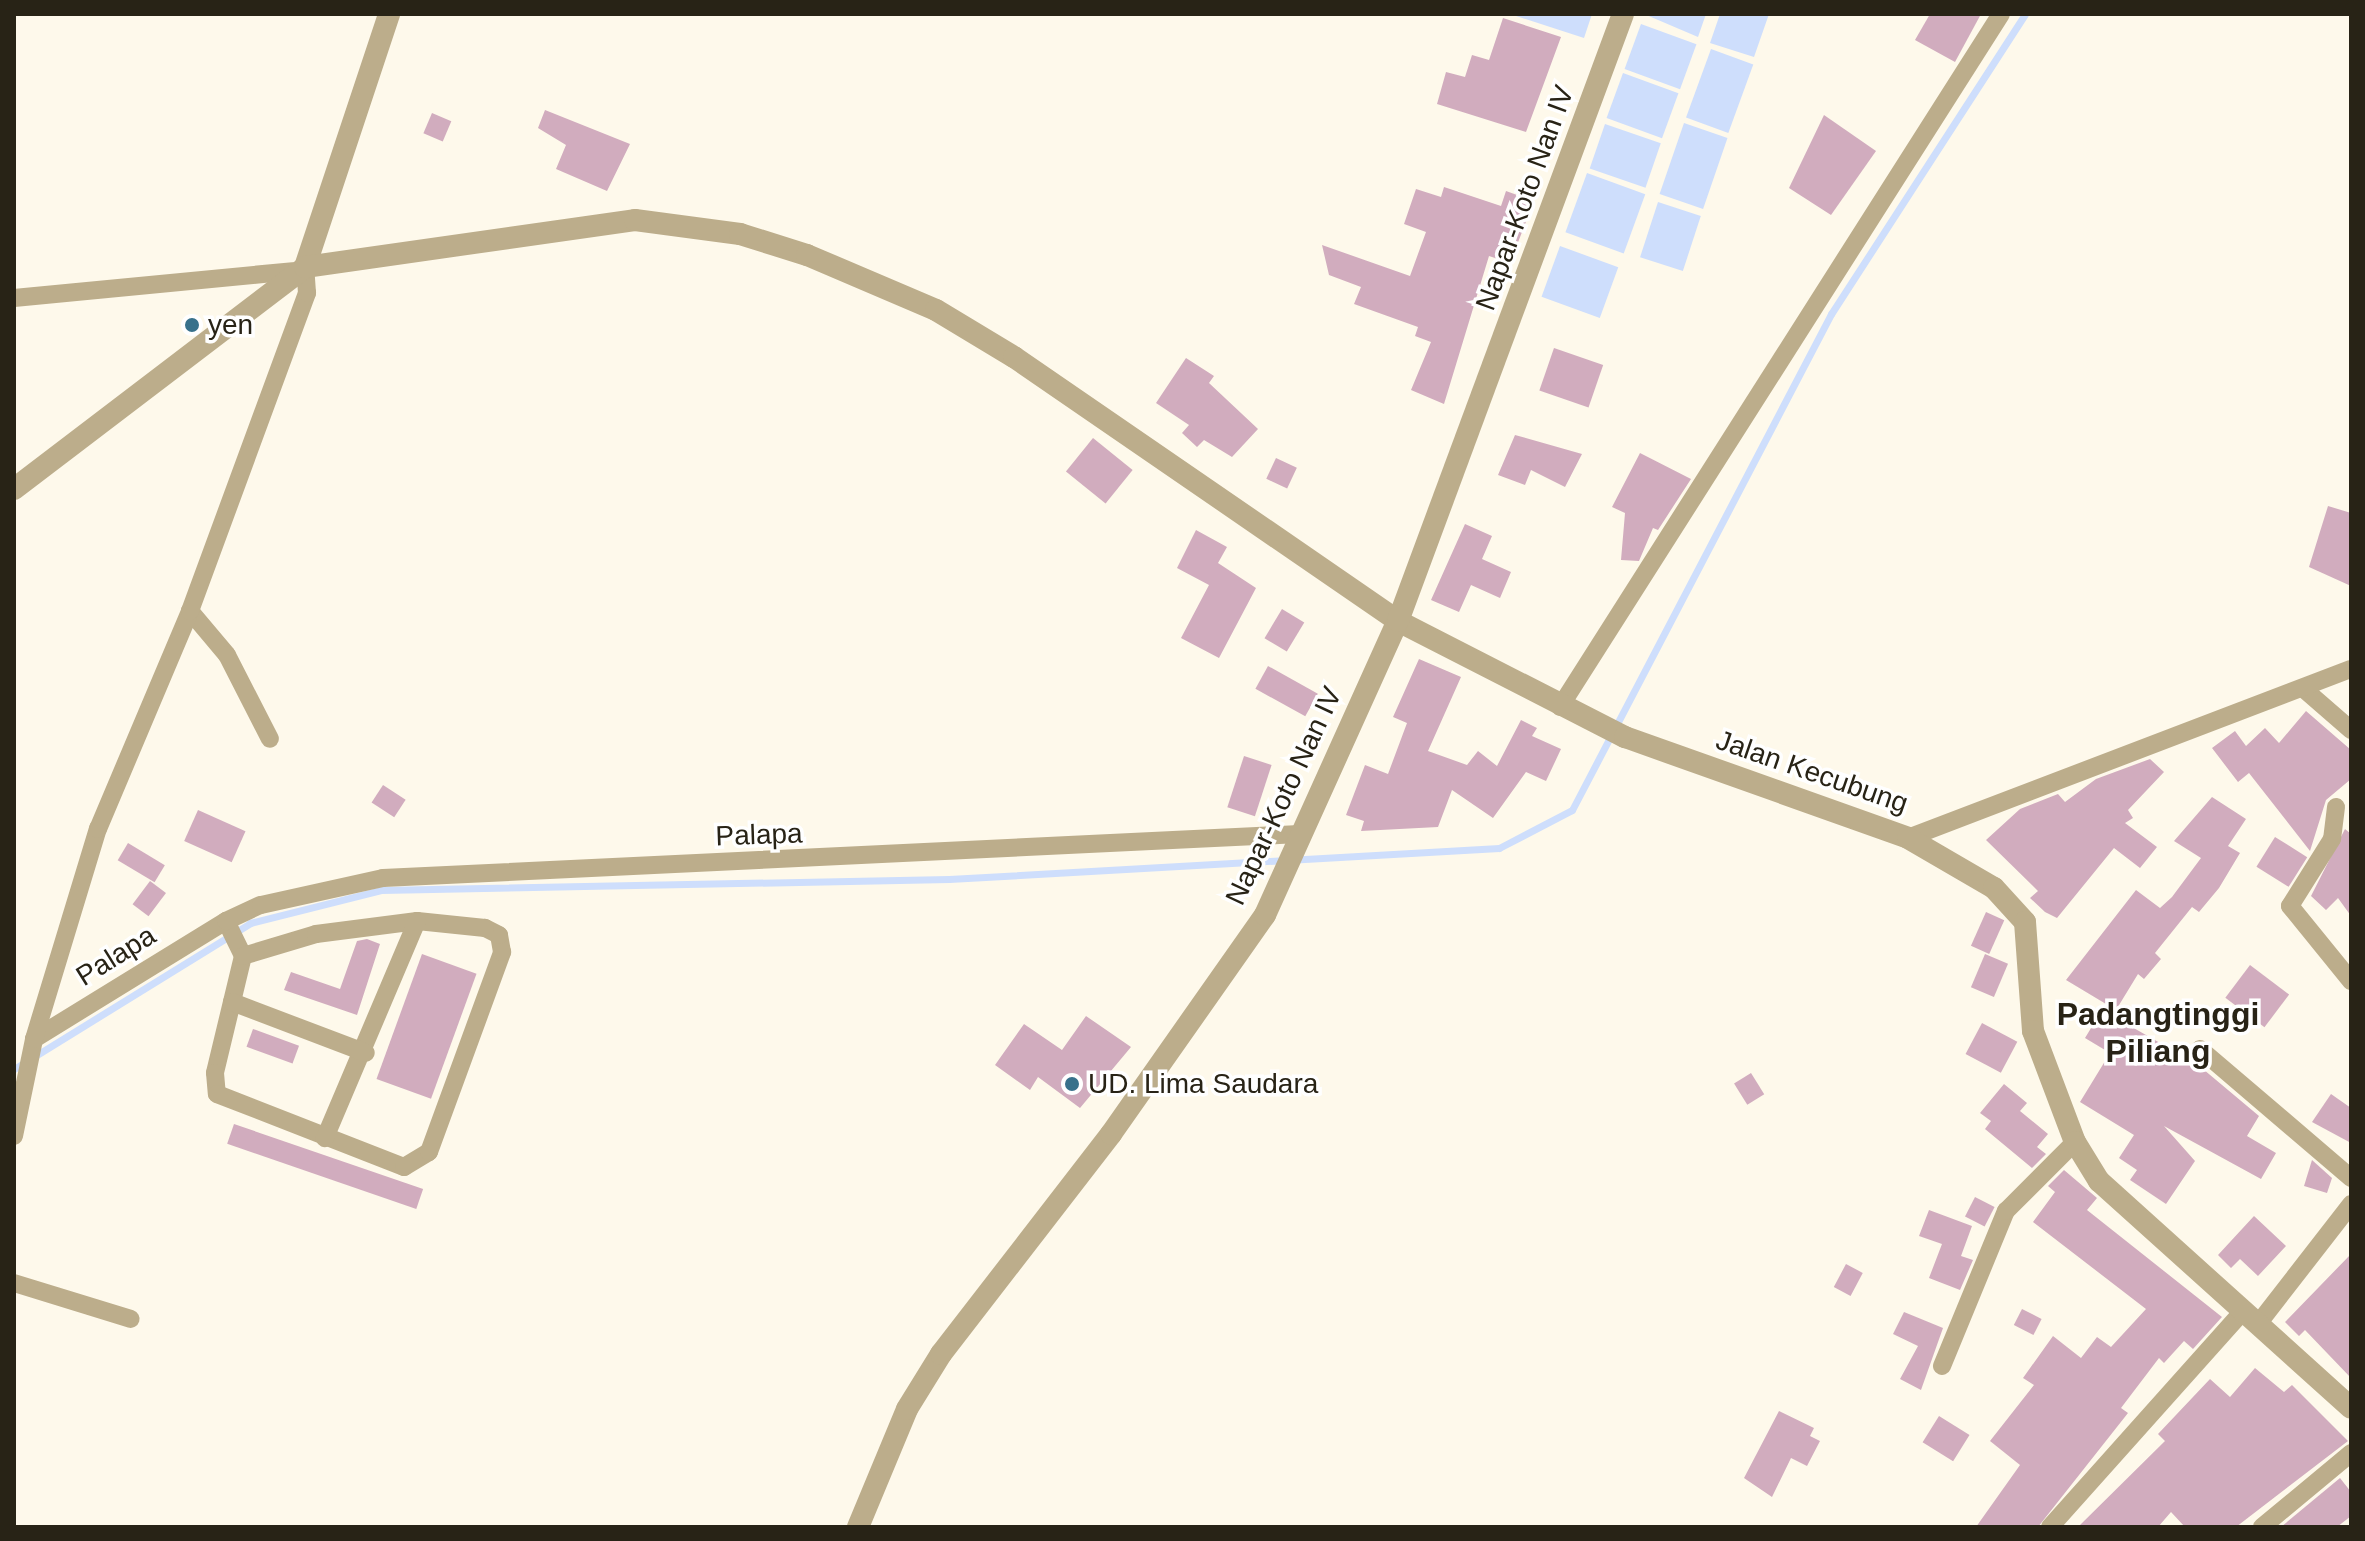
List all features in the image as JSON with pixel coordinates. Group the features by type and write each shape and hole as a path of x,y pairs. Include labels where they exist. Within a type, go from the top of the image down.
{"street":[{"path":"14,489 299,269 389,14"},
{"name":"Napar-Koto Nan IV","path":"858,1527 907,1409 941,1354 1111,1134 1265,915 1398,621 1623,14"},
{"path":"1560,707 2001,14"},
{"name":"Jalan Kecubung","path":"299,269 635,220 740,234 807,255 936,310 1014,357 1398,621 1560,707 1625,737 1908,838 2305,690 2351,669"},
{"path":"14,298 299,269"},
{"path":"14,1136 29,1076 33,1042 98,829 190,611 307,293 299,269"},
{"path":"190,611 227,655 270,739"},
{"path":"2305,690 2351,730"},
{"path":"2336,807 2332,839 2290,906 2351,981"},
{"name":"Palapa","path":"33,1042 235,937 261,905 383,878 1298,838"},
{"path":"1908,838 1994,888 2025,922 2033,1031 2075,1142 2140,1223 2351,1408"},
{"path":"325,1138 366,1053 417,921"},
{"path":"417,921 485,928 499,935 502,952 429,1152 404,1167 217,1094 232,1002 235,937 316,934 417,921"},
{"path":"232,1002 366,1053"},
{"path":"2200,1049 2351,1178"},
{"path":"1942,1366 2006,1211 2075,1142"},
{"path":"2050,1527 2250,1318 2351,1204"},
{"path":"14,1283 131,1319"},
{"path":"2262,1527 2351,1453"}],"water":[{"path":"1510,14 1592,14 1584,38"},
{"path":"1644,14 1706,14 1698,37"},
{"path":"1720,14 1769,14 1754,57 1710,43"},
{"path":"1641,24 1696,44 1680,89 1625,69"},
{"path":"1711,49 1753,64 1728,133 1686,118"},
{"path":"1623,73 1678,93 1662,138 1607,118"},
{"path":"1684,123 1727,138 1703,209 1660,194"},
{"path":"1605,124 1661,143 1645,188 1590,168"},
{"path":"1587,173 1645,194 1624,253 1565,232"},
{"path":"1658,202 1701,216 1683,271 1640,257"},
{"path":"1560,246 1618,267 1600,318 1542,297"}],"building":[{"path":"1930,14 1981,14 1955,62 1915,40"},
{"path":"1503,18 1561,37 1526,132 1437,104 1446,72 1465,77 1472,55 1489,60"},
{"path":"545,110 630,144 607,191 556,169 566,145 538,128"},
{"path":"432,113 451,121 443,141 423,133"},
{"path":"1824,115 1876,151 1831,215 1789,188"},
{"path":"1444,187 1501,206 1506,191 1534,201 1510,263 1489,256 1444,404 1411,390 1431,342 1415,336 1418,327 1354,304 1361,287 1329,275 1322,245 1410,276 1426,232 1404,224 1416,189 1441,197"},
{"path":"1554,348 1603,365 1589,407 1539,391"},
{"path":"1186,358 1214,376 1209,383 1258,429 1232,457 1204,440 1197,447 1182,433 1189,425 1156,403"},
{"path":"1515,435 1582,454 1565,487 1531,470 1525,485 1498,475"},
{"path":"1093,438 1133,470 1106,504 1066,471"},
{"path":"1640,453 1691,479 1658,530 1653,528 1639,561 1621,560 1625,513 1612,507"},
{"path":"1276,458 1297,468 1287,489 1266,479"},
{"path":"2328,506 2351,513 2351,586 2309,567"},
{"path":"1465,524 1492,536 1482,559 1511,572 1500,598 1471,585 1459,612 1431,600"},
{"path":"1196,530 1227,547 1218,563 1256,588 1219,658 1181,638 1209,585 1177,568"},
{"path":"1282,609 1304,622 1287,652 1264,638"},
{"path":"1419,659 1461,677 1428,751 1467,765 1478,751 1497,766 1521,720 1537,728 1532,736 1561,749 1546,781 1526,772 1493,818 1452,790 1438,827 1361,831 1364,821 1346,815 1365,765 1388,774 1407,723 1393,717"},
{"path":"1268,666 1318,694 1305,716 1255,689"},
{"path":"2306,711 2351,750 2351,779 2326,800 2310,851 2249,773 2238,782 2212,748 2235,731 2246,746 2265,728 2279,743"},
{"path":"1244,756 1272,765 1255,816 1227,807"},
{"path":"2150,759 2164,772 2128,810 2133,818 2125,823 2157,847 2140,868 2114,848 2057,918 2045,912 2030,898 2038,891 1986,840 2020,809 2058,794 2065,802 2096,779"},
{"path":"383,785 406,800 394,817 372,803"},
{"path":"2212,797 2246,819 2228,846 2240,853 2219,888 2199,912 2192,907 2155,953 2161,959 2144,979 2138,974 2116,1010 2066,980 2136,890 2160,908 2172,897 2201,858 2174,841"},
{"path":"198,810 246,831 232,862 184,841"},
{"path":"2345,829 2351,834 2351,916 2338,898 2326,910 2311,896"},
{"path":"2275,837 2307,857 2289,887 2256,867"},
{"path":"128,843 165,865 155,882 118,860"},
{"path":"150,881 166,893 149,916 133,904"},
{"path":"1986,912 2004,920 1989,954 1971,946"},
{"path":"367,939 380,944 357,1015 284,990 291,972 340,989 357,941"},
{"path":"422,954 477,974 431,1099 377,1079"},
{"path":"1985,954 2008,964 1994,997 1971,987"},
{"path":"2250,965 2289,994 2264,1027 2225,998"},
{"path":"2102,1010 2197,1064 2259,1116 2247,1136 2276,1153 2261,1179 2164,1126 2195,1161 2166,1204 2130,1180 2137,1170 2119,1158 2134,1135 2080,1102 2110,1053 2085,1038"},
{"path":"1086,1016 1131,1047 1080,1108 1038,1077 1030,1090 995,1065 1024,1024 1062,1050"},
{"path":"1982,1023 2017,1042 2001,1073 1966,1054"},
{"path":"253,1029 299,1046 293,1064 247,1047"},
{"path":"1751,1073 1764,1094 1747,1105 1734,1084"},
{"path":"2004,1084 2027,1103 2020,1111 2048,1134 2037,1147 2046,1154 2032,1168 1985,1129 1991,1121 1980,1113"},
{"path":"2331,1094 2351,1108 2351,1143 2312,1122"},
{"path":"234,1124 423,1189 416,1209 227,1144"},
{"path":"2312,1160 2332,1178 2327,1193 2304,1186"},
{"path":"2064,1170 2097,1198 2087,1210 2222,1317 2193,1349 2184,1341 2164,1363 2159,1358 2121,1408 2128,1413 2038,1527 1976,1527 2020,1465 1990,1441 2034,1385 2023,1378 2053,1336 2081,1358 2097,1337 2111,1347 2146,1309 2033,1222 2055,1192 2048,1186"},
{"path":"1975,1197 1995,1207 1985,1227 1965,1217"},
{"path":"1929,1210 1972,1226 1961,1256 1973,1260 1960,1290 1929,1278 1942,1244 1919,1236"},
{"path":"2254,1216 2286,1246 2258,1276 2240,1259 2231,1268 2218,1255"},
{"path":"2351,1254 2351,1378 2305,1330 2299,1336 2285,1322"},
{"path":"1846,1264 1863,1273 1851,1296 1834,1287"},
{"path":"2022,1309 2042,1319 2033,1335 2014,1325"},
{"path":"1904,1312 1943,1328 1921,1390 1900,1379 1918,1346 1893,1334"},
{"path":"2255,1368 2284,1392 2292,1385 2348,1441 2236,1527 2185,1527 2171,1512 2158,1527 2078,1527 2165,1441 2158,1434 2210,1379 2230,1397"},
{"path":"1779,1411 1814,1428 1810,1436 1820,1441 1807,1466 1791,1458 1772,1497 1744,1478"},
{"path":"1939,1416 1970,1435 1953,1461 1923,1442"},
{"path":"2340,1478 2351,1492 2351,1516 2337,1527 2281,1527"}],"waterway":[{"path":"14,1069 250,923 381,890 949,879 1499,848 1572,810 1831,314 2025,14"}],"place":[{"name":"yen","path":"192,325"},
{"name":"UD. Lima Saudara","path":"1072,1084"}],"district":[{"name":"Padangtinggi Piliang","path":"2158,1034"}]}
